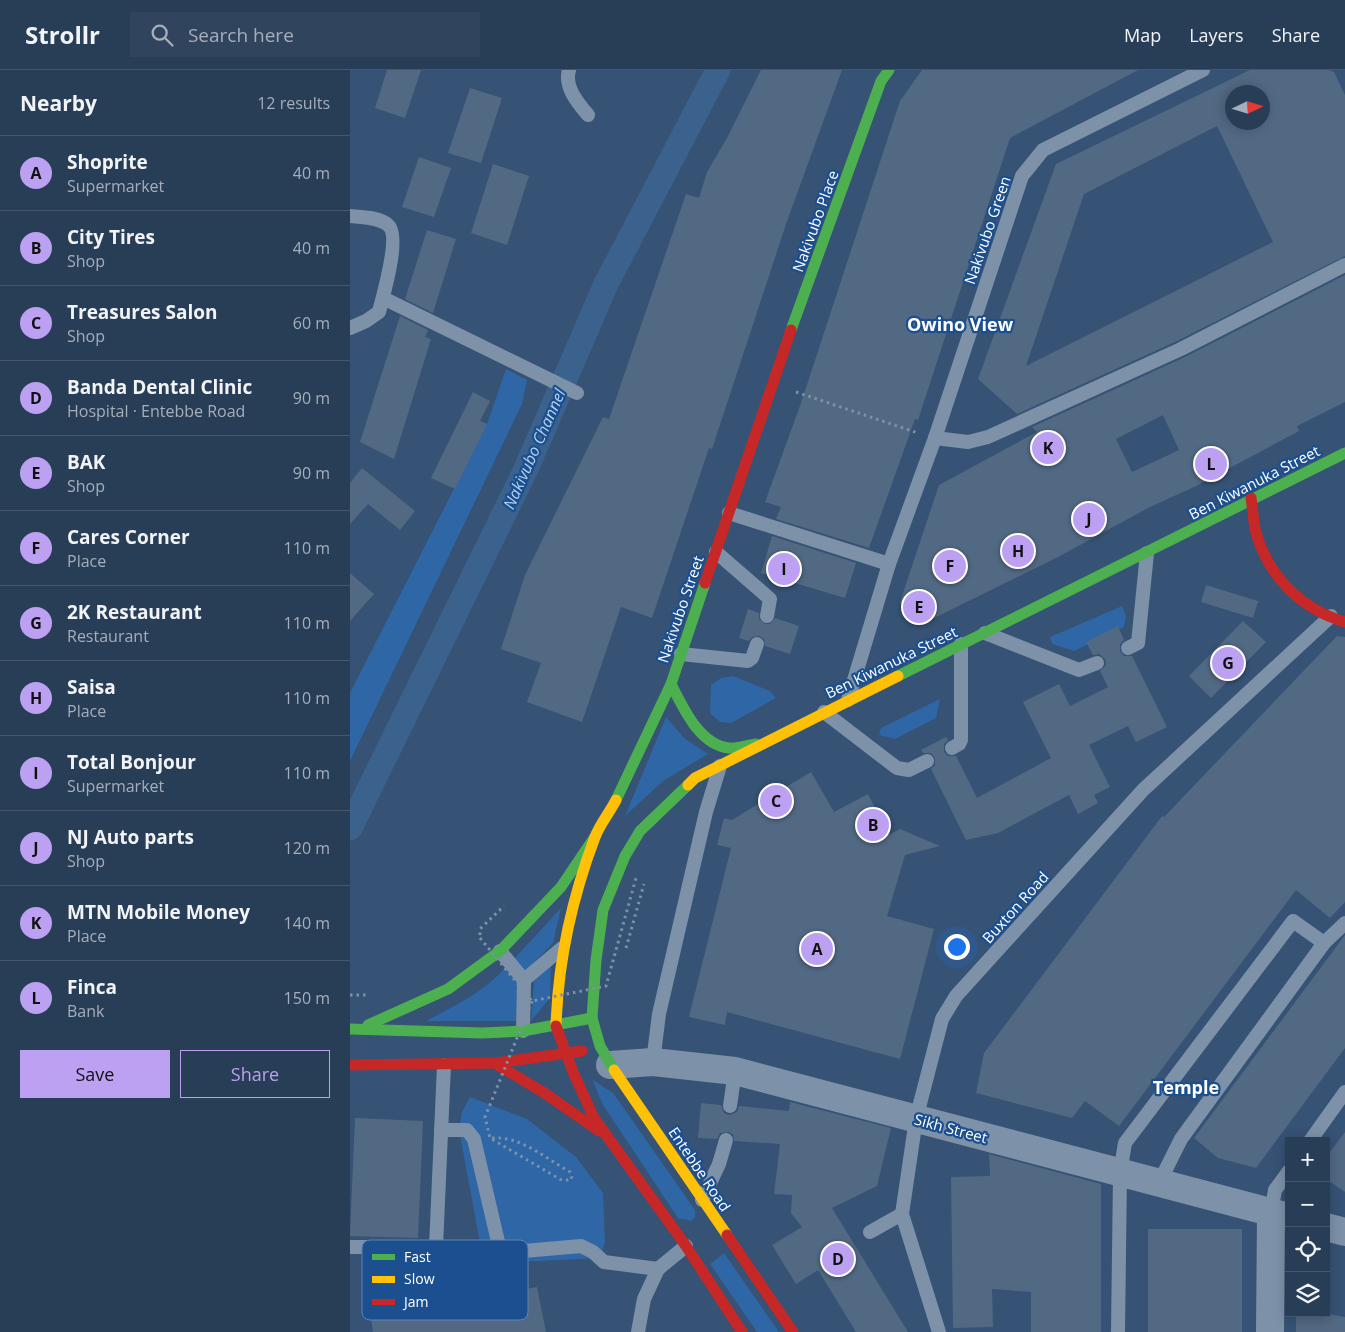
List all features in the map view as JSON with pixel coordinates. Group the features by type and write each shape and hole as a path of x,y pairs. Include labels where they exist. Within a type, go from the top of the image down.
{"main road":[{"name":"Nakivubo Place","path":"772,384 882,81 889,70"},
{"name":"Nakivubo Street","path":"596,835 616,800 671,684 772,384"},
{"name":"Ben Kiwanuka Street","path":"592,1018 596,960 603,910 625,856 640,831 696,778 848,700 1147,553 1251,498 1345,453"},
{"path":"1251,498 1256,534 1274,575 1298,598 1327,618 1345,622"},
{"path":"671,684 695,725 708,738 727,748 762,744"},
{"path":"596,835 572,907 557,998 556,1026 565,1054 590,1111 686,1246 742,1332"},
{"path":"355,1029 448,989 500,951 561,887 596,835"},
{"path":"355,1029 482,1033 523,1031 592,1018"},
{"name":"Entebbe Road","path":"592,1018 605,1056 793,1332"},
{"path":"350,1065 496,1064 565,1054 605,1056"},
{"path":"496,1064 546,1094 609,1139"}],"street":[{"name":"Sikh Street","path":"605,1056 735,1071 1280,1215"},
{"path":"1270,1332 1280,1215"},
{"path":"1330,1228 1345,1232"}],"lane":[{"path":"569,70 567,76 574,99 588,115"},
{"name":"Nakivubo Green","path":"848,700 889,564 935,438 1022,176 1044,150 1203,70"},
{"path":"350,216 382,221 389,225 392,230 393,248 379,312 366,321 350,328"},
{"path":"935,438 968,442 988,437 1180,349 1345,265"},
{"path":"383,298 548,377 577,393"},
{"path":"729,513 889,564"},
{"path":"716,552 768,597 770,602 766,616"},
{"path":"1128,648 1138,643 1147,553"},
{"name":"Buxton Road","path":"939,1332 902,1214 916,1119 942,1019 956,996 1143,790 1327,618 1345,608"},
{"path":"984,633 1079,670 1096,663"},
{"path":"681,654 748,661 752,658 757,644"},
{"path":"952,748 959,744 961,740 961,644"},
{"path":"824,712 897,768 909,770 927,761"},
{"path":"653,1062 659,1014 706,812 720,765"},
{"path":"1118,1332 1120,1173 1125,1143 1292,922 1324,943"},
{"path":"1159,1183 1181,1138 1324,943 1345,923"},
{"path":"524,980 566,944"},
{"path":"500,951 524,980 523,1031"},
{"path":"436,1240 444,1065"},
{"path":"730,1106 735,1071"},
{"path":"1313,1137 1345,1092"},
{"path":"441,1130 467,1130 474,1138 498,1240"},
{"path":"702,1200 719,1164 726,1140"},
{"path":"1280,1215 1275,1190 1285,1176"},
{"path":"870,1232 902,1214"},
{"path":"528,1251 582,1246 593,1252 604,1262 658,1269"},
{"path":"638,1332 644,1298 658,1269 686,1246"}],"path":[{"path":"772,384 935,438"},
{"path":"532,1001 606,986 636,878"},
{"path":"480,938 532,1001"},
{"path":"474,1138 506,1137 517,1140 570,1172 572,1179 563,1181 490,1138 485,1117 532,1001"}],"shaded area":[{"path":"506,369 527,380 522,404 350,761 350,693 487,424"},
{"path":"1122,606 1126,616 1124,627 1074,651 1052,644 1050,637"},
{"path":"733,676 770,691 776,698 731,723 720,722 710,713 711,685 721,678"},
{"path":"940,699 936,718 895,739 879,735 881,728"},
{"path":"666,717 685,739 708,754 663,781 625,816"},
{"path":"561,908 553,943 524,973 513,960"},
{"path":"551,964 550,998 531,1021 534,981"},
{"path":"505,968 519,983 516,1021 426,1021 478,991 497,977"},
{"path":"592,1079 614,1094 695,1210 695,1217 691,1221 678,1218 603,1105"},
{"path":"470,1097 527,1119 576,1157 603,1193 605,1242 600,1258 528,1261 528,1240 480,1240 459,1130 462,1112"},
{"path":"724,1253 779,1332 757,1332 710,1264"}],"building":[{"path":"387,70 421,70 405,118 375,108"},
{"path":"761,70 842,70 786,224 712,449 709,448 652,618 621,607 582,722 527,702 541,663 501,649 525,575 603,417 609,419 686,194 699,198 707,172 727,138"},
{"path":"922,70 1138,70 1010,138 918,420 915,419 869,548 776,519 781,507 765,502 801,403 900,101"},
{"path":"1250,70 1329,70 1334,72 1345,95 1345,256 1177,341 1017,414 978,379 1056,164","holes":["1217,126 1273,242 1026,366 1084,194"]},
{"path":"470,88 502,98 481,163 448,153"},
{"path":"419,157 451,168 434,217 402,207"},
{"path":"493,164 529,176 507,245 471,233"},
{"path":"427,230 456,239 433,313 405,299"},
{"path":"1345,275 1345,402 1297,426 1299,431 1196,486 1148,508 1058,557 918,626 900,602 939,485 1037,432 1032,427 1185,357","holes":["1163,415 1179,450 1132,472 1116,439"]},
{"path":"400,316 428,330 425,337 431,339 394,459 360,442"},
{"path":"473,392 490,401 480,421 487,424 455,489 431,478"},
{"path":"362,468 415,511 400,530 368,504 350,524 350,483"},
{"path":"772,536 856,563 845,598 761,573"},
{"path":"350,573 374,594 350,621"},
{"path":"1206,585 1258,601 1253,618 1201,602"},
{"path":"748,609 759,613 759,619 765,624 770,624 775,618 799,626 790,654 765,646 764,639 759,636 752,637 749,641 739,638"},
{"path":"1243,621 1266,642 1211,698 1189,676"},
{"path":"1118,626 1124,640 1120,644 1120,651 1124,656 1132,656 1167,727 1136,742 1128,726 1089,745 1110,787 1094,795 1098,803 1078,814 1069,795 998,833 966,840 931,769 935,765 935,758 931,753 923,753 921,750 946,737 948,740 944,744 944,752 948,756 956,756 977,798 1051,758 1023,702 1059,684 1070,706 1108,687 1100,671 1106,665 1105,659 1099,654 1093,655 1086,642"},
{"path":"1337,636 1345,637 1345,902 1330,918 1296,890 1119,1126 1085,1101 1072,1118 976,1093 984,1053 1162,816 1164,817"},
{"path":"811,772 834,812 868,794 889,835 900,829 940,846 905,855 887,916 934,929 900,1059 727,1012 725,1025 689,1017 731,848 717,845 724,818 732,820"},
{"path":"1345,935 1345,1048 1256,1168 1218,1158 1194,1138"},
{"path":"790,1102 891,1128 877,1186 832,1208 908,1332 856,1332 818,1270 796,1284 772,1245 802,1227 791,1213 792,1195 774,1194 780,1144 734,1141 733,1134 728,1132 720,1133 717,1139 698,1138 701,1103 721,1105 724,1113 729,1115 737,1112 739,1106 789,1111"},
{"path":"355,1118 423,1121 418,1238 350,1236"},
{"path":"1345,1132 1345,1192 1330,1182 1330,1152"},
{"path":"989,1154 1101,1184 1101,1332 1031,1332 1031,1292 992,1289 993,1327 953,1328 951,1177 990,1176"},
{"path":"1148,1229 1242,1229 1242,1332 1148,1332"},
{"path":"537,1287 546,1332 373,1332 371,1320 528,1320 528,1289"},
{"path":"1330,1314 1345,1317 1345,1332 1296,1332 1296,1317 1330,1317"}],"waterway":[{"name":"Nakivubo Channel","path":"350,828 526,469 606,284 718,70"}],"traffic: fast":[{"path":"791,330 881,81 889,70"},
{"path":"898,676 1345,453"},
{"path":"616,800 671,684 705,583"},
{"path":"671,684 693,724 709,740 729,748 756,744"},
{"path":"592,1018 596,960 603,910 625,856 640,831 688,785"},
{"path":"368,1025 448,989 500,951 561,887 596,835"},
{"path":"350,1029 482,1033 523,1031 592,1018 600,1046 614,1070"}],"traffic: slow":[{"path":"688,785 695,778 898,676"},
{"path":"556,1026 563,954 579,883 595,837 616,800"},
{"path":"614,1070 727,1235"}],"traffic: jam":[{"path":"705,583 791,330"},
{"path":"1251,498 1256,533 1269,564 1278,577 1301,600 1314,609 1345,622"},
{"path":"556,1026 573,1072 594,1118 686,1246 742,1332"},
{"path":"350,1065 496,1063 582,1051"},
{"path":"496,1064 546,1094 599,1131"},
{"path":"727,1235 793,1332"}],"place":[{"name":"MTN Mobile Money","path":"1048,448"},
{"name":"Finca","path":"1211,464"},
{"name":"NJ Auto parts","path":"1089,519"},
{"name":"Saisa","path":"1018,551"},
{"name":"Cares Corner","path":"950,566"},
{"name":"Total Bonjour","path":"784,569"},
{"name":"BAK","path":"919,607"},
{"name":"2K Restaurant","path":"1228,663"},
{"name":"Treasures Salon","path":"776,801"},
{"name":"City Tires","path":"873,825"},
{"name":"Shoprite","path":"817,949"},
{"name":"Banda Dental Clinic","path":"838,1259"}],"district":[{"name":"Owino View","path":"960,324"},
{"name":"Temple","path":"1186,1087"}]}
